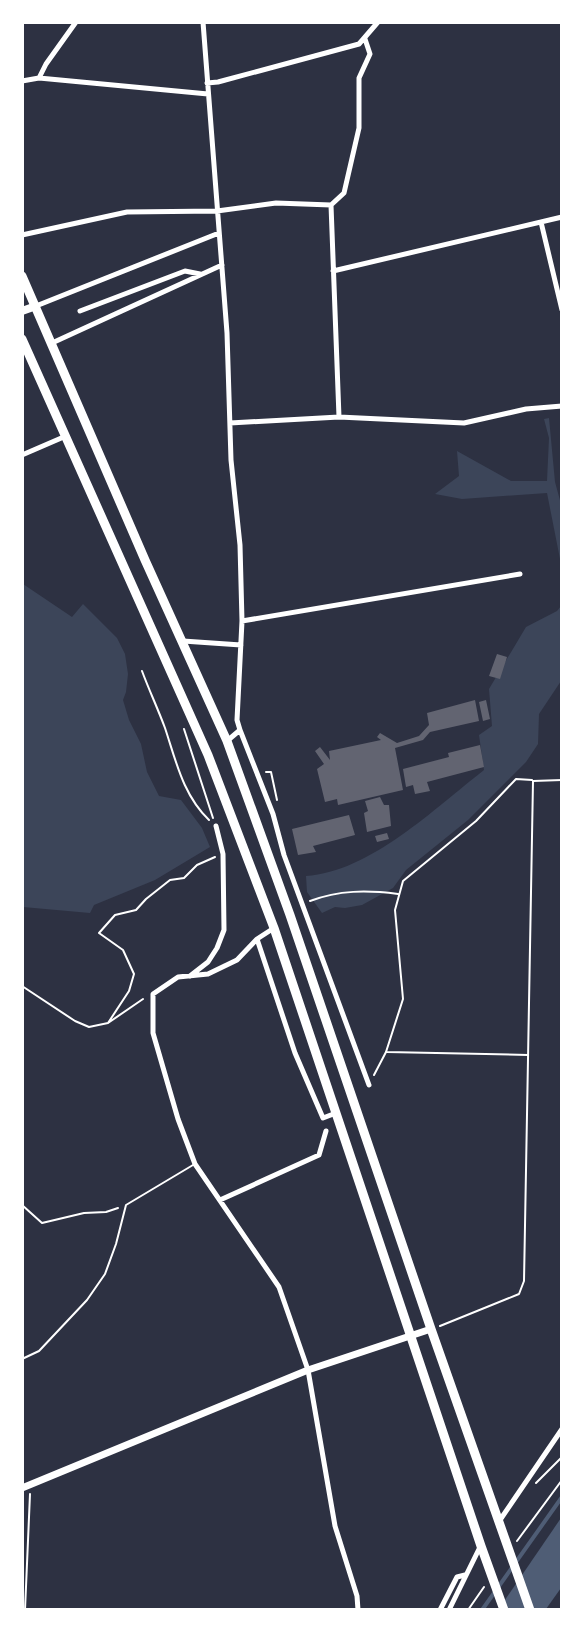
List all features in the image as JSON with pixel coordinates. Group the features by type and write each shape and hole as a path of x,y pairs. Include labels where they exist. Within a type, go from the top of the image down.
{"highway":[{"path":"22,276 145,560 227,741 290,915 530,1610"},
{"path":"22,339 208,755 274,928 504,1610"}],"main road":[{"path":"22,311 36,306"}],"street":[{"path":"39,78 46,64 76,22"},
{"path":"202,22 227,333 230,423 240,545 242,621 237,720 273,814 284,855 369,1085"},
{"path":"207,83 359,44 378,22"},
{"path":"22,235 127,212 217,211 276,203 331,205 344,193 359,129 359,78 370,54 365,39"},
{"path":"22,81 39,78 208,94"},
{"path":"331,205 339,417"},
{"path":"333,271 561,217"},
{"path":"541,222 561,310"},
{"path":"36,306 219,233"},
{"path":"52,343 222,265"},
{"path":"80,311 185,271 202,274"},
{"path":"230,423 339,417 464,423 526,409 561,406"},
{"path":"22,455 66,436"},
{"path":"242,621 520,574"},
{"path":"183,641 241,645"},
{"path":"227,741 240,730"},
{"path":"190,976 208,962 224,930 223,854 216,826"},
{"path":"274,928 258,939 237,960 208,974 178,977 153,994 153,1033 178,1119 195,1164 279,1287 308,1370 334,1526 357,1596 358,1610"},
{"path":"258,939 295,1053 323,1118 336,1113"},
{"path":"220,1200 319,1155 326,1131"},
{"path":"22,1488 308,1370 432,1329"},
{"path":"500,1520 561,1429"},
{"path":"449,1610 481,1546"},
{"path":"440,1610 457,1577 465,1575"}],"lane":[{"path":"22,1359 39,1351 87,1300 105,1274 126,1205 195,1164"}],"path":[{"path":"142,671 183,782 197,808 216,826"},
{"path":"181,720 216,826"},
{"path":"369,1085 386,1052 403,999 395,910 402,881 476,820 516,779 561,780"},
{"path":"432,1329 519,1294 524,1281 533,781"},
{"path":"108,1023 129,991 134,974 123,950 99,933 115,915 136,910 170,880 184,878 197,865 223,854"},
{"path":"309,902 348,891 398,894"},
{"path":"22,986 75,1022 90,1027 108,1023 153,994"},
{"path":"386,1052 528,1055"},
{"path":"22,1205 42,1223 84,1213 106,1212 126,1205"},
{"path":"521,1489 533,1487 561,1457"},
{"path":"25,1610 30,1485"}],"shaded area":[{"path":"549,418 555,482 561,504 561,564 547,493 462,499 435,494 459,476 457,451 511,481 547,481 549,438 544,419"},
{"path":"23,584 72,617 83,604 117,638 125,654 128,674 123,700 129,720 141,744 147,772 159,796 181,800 202,828 210,847 155,880 94,905 90,913 23,907"},
{"path":"561,606 561,681 539,714 538,744 526,762 468,820 406,870 393,888 362,905 335,907 322,913 307,892 306,876 330,872 378,851 401,836 484,770 479,735 492,726 489,689 526,627 557,611"},
{"path":"561,1518 561,1588 546,1609 498,1610"}],"building":[{"path":"497,654 507,657 500,679 489,676"},
{"path":"475,700 479,721 430,732 423,740 395,748 403,790 338,805 337,799 325,802 317,769 324,764 315,751 320,747 330,760 329,751 381,740 377,737 380,733 397,743 419,736 429,725 427,713"},
{"path":"486,700 490,719 483,721 479,702"},
{"path":"480,745 484,767 427,782 430,791 415,794 413,785 406,787 403,769 449,757 448,753"},
{"path":"380,797 384,805 389,805 391,826 367,832 364,813 368,811 365,801"},
{"path":"349,815 355,835 313,846 316,852 298,855 292,829"},
{"path":"387,833 389,839 377,842 375,836"}],"waterway":[{"path":"482,1610 562,1497"}]}
